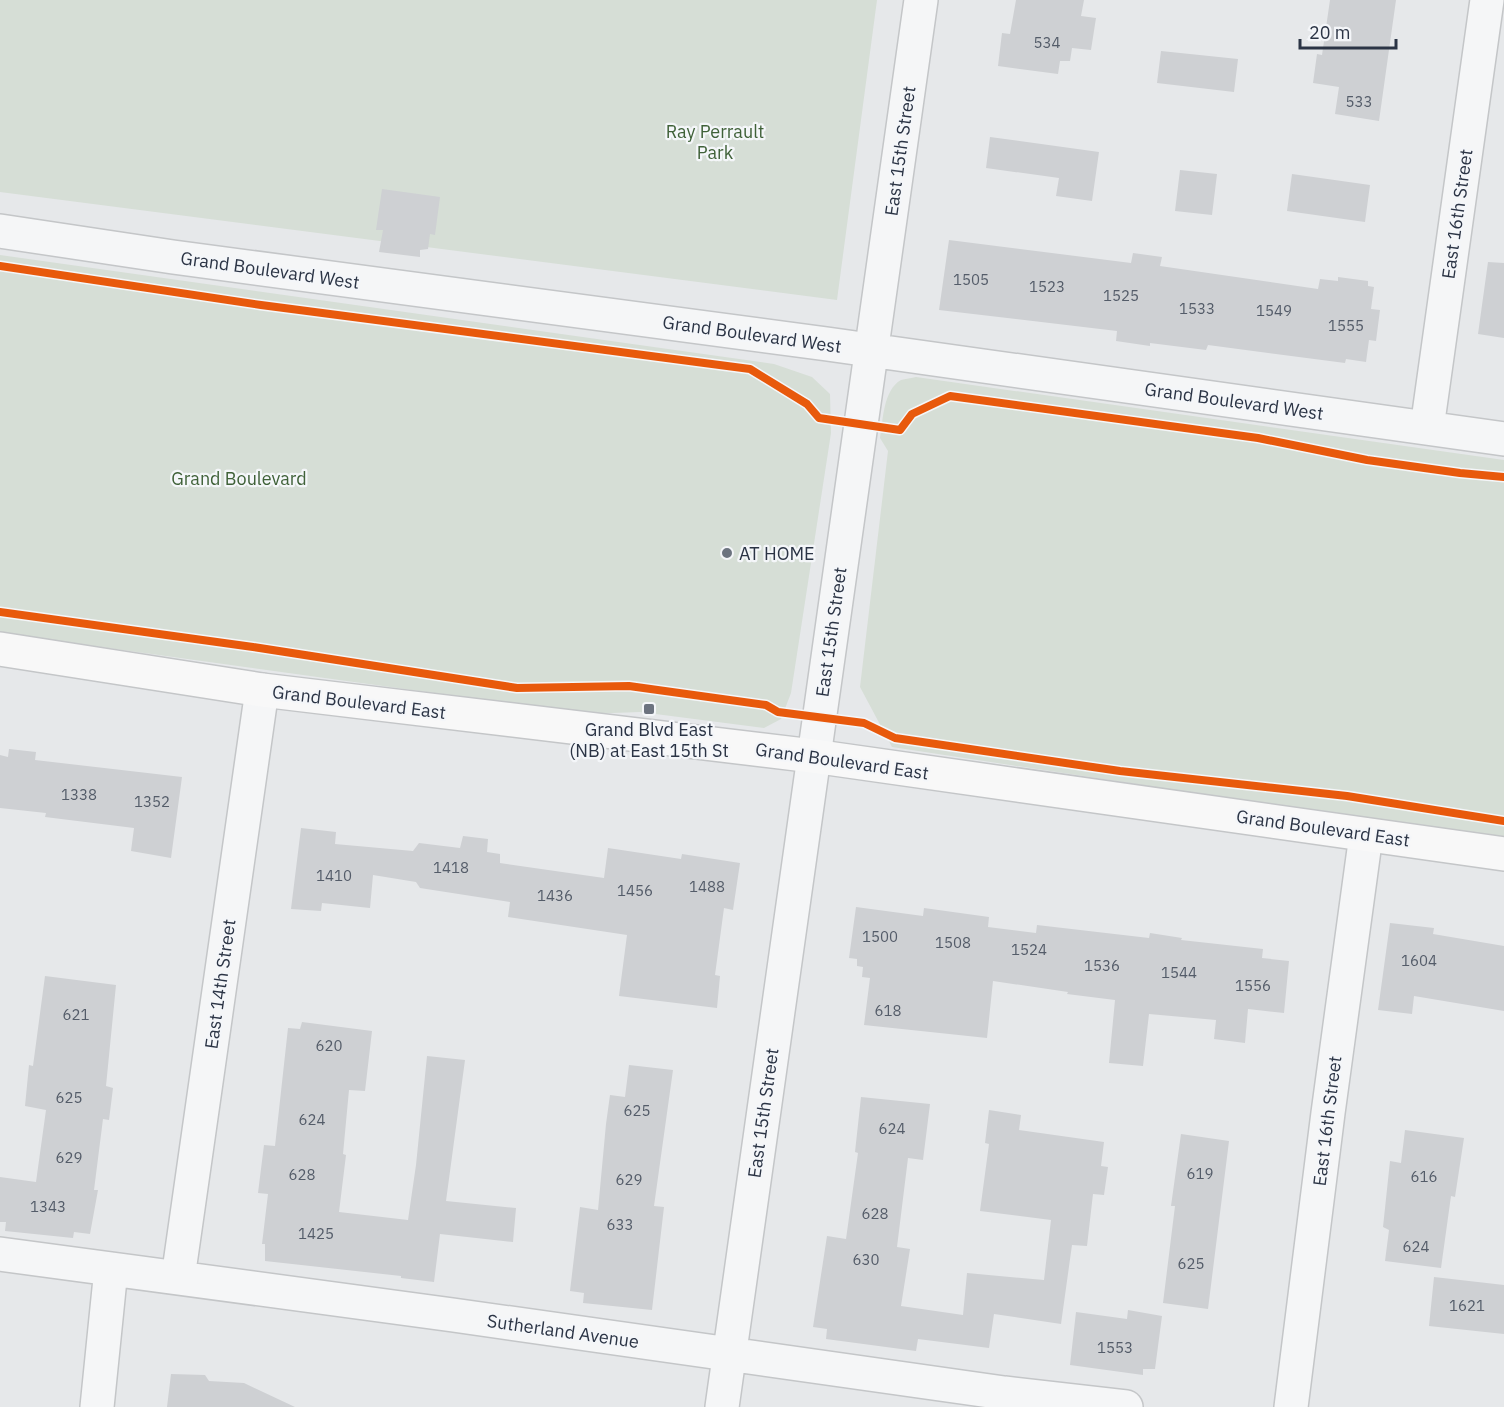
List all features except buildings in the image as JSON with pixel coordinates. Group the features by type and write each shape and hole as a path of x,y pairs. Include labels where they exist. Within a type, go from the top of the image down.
{"main road":[{"name":"Grand Boulevard East","path":"0,649 262,690 813,756 1504,854"}],"street":[{"name":"East 15th Street","path":"722,1407 921,0"},
{"name":"East 16th Street","path":"1427,428 1487,0"},
{"name":"Grand Boulevard West","path":"0,231 173,257 872,350 1504,439"},
{"name":"East 14th Street","path":"178,1278 262,690"},
{"name":"East 16th Street","path":"1291,1407 1329,1101 1366,835"},
{"name":"Sutherland Avenue","path":"0,1254 1004,1394 1126,1407"},
{"path":"97,1407 111,1269"}],"green space":[{"name":"Ray Perrault Park","path":"0,0 877,0 837,300 0,192"},
{"name":"Grand Boulevard","path":"0,255 774,364 812,377 830,394 831,433 791,693 781,719 764,728 640,712 585,714 0,633"},
{"path":"916,377 1504,460 1504,837 1306,810 892,747 860,687 888,451 880,438 883,415 887,398 895,385 901,380"}],"cycle path":[{"path":"0,266 261,305 750,369 807,404 819,418 900,430 912,414 950,396 1258,438 1367,460 1504,477"},
{"path":"0,612 253,647 517,688 629,686 766,705 778,712 864,723 895,738 1120,771 1347,796 1504,821"}],"place":[{"name":"AT HOME","path":"727,553"},
{"name":"Grand Blvd East (NB) at East 15th St","path":"649,709"}]}
